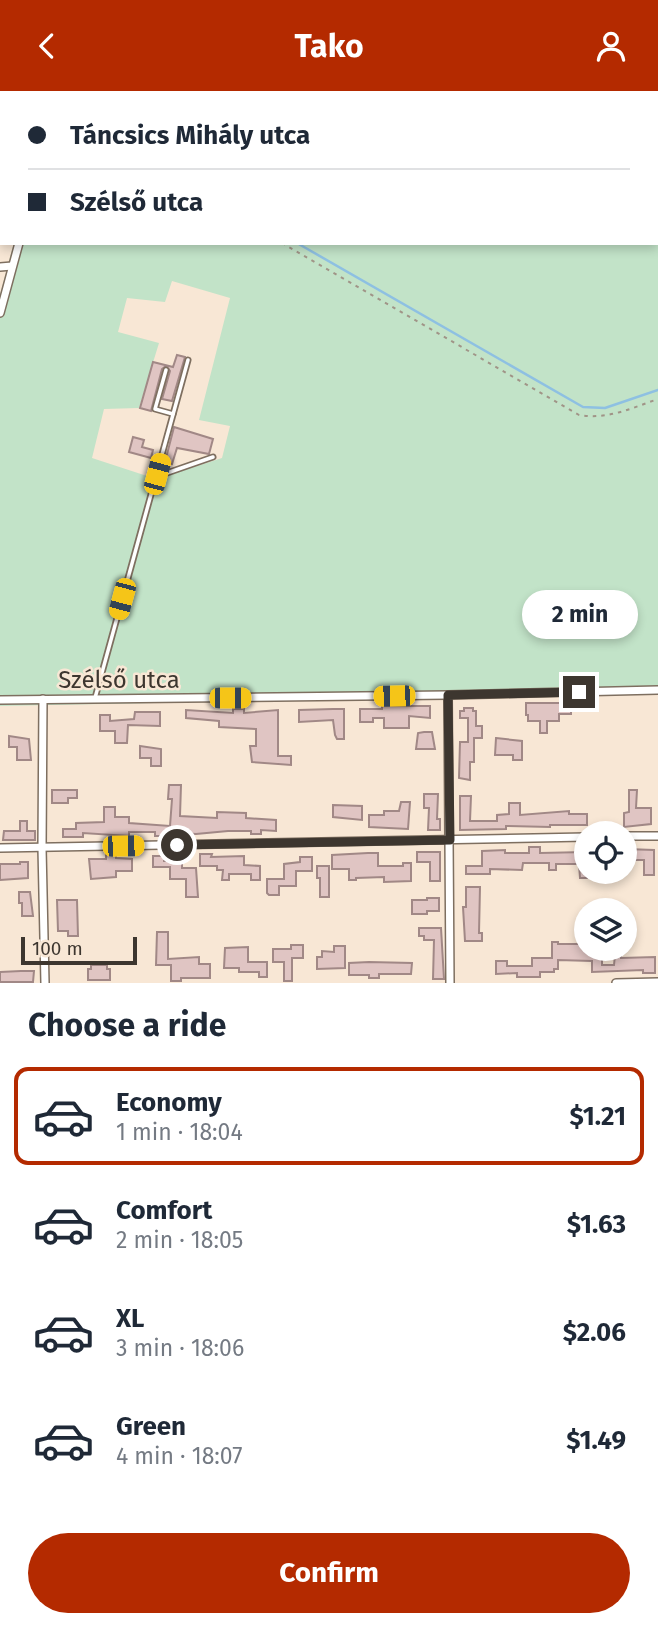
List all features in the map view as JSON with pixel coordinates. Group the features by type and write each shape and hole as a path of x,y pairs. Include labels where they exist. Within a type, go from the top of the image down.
{"street":[{"path":"0,313 18,245"},
{"path":"0,267 12,266"},
{"name":"Szélső utca","path":"0,700 658,690"},
{"path":"448,695 450,983"},
{"path":"43,699 41,848 45,983"},
{"path":"637,836 658,836"},
{"path":"0,848 574,837"},
{"path":"616,983 658,982"}],"lane":[{"path":"94,700 188,360"},
{"path":"166,370 155,409 173,414"},
{"path":"157,474 213,457"}],"path":[{"path":"285,245 579,415 613,415 658,399"}],"green space":[{"path":"13,245 658,245 658,693 0,706 0,295","holes":["172,281 230,298 199,420 230,426 222,458 163,477 147,476 92,458 104,409 139,408 159,343 118,332 127,298 165,302"]}],"building":[{"path":"177,355 185,357 172,401 162,399 170,371 166,366 162,369 151,411 140,408 153,362 173,367"},
{"path":"174,427 213,439 209,454 177,448 172,464 165,462"},
{"path":"133,437 144,440 142,447 153,450 151,458 129,452"},
{"path":"526,703 571,703 571,714 559,714 559,721 547,721 547,733 540,733 540,721 528,721"},
{"path":"382,706 430,706 430,718 409,716 409,728 384,728 384,718 373,718 373,722 360,722 360,709 382,709"},
{"path":"464,708 473,708 473,711 476,711 476,726 482,726 482,738 474,738 474,762 470,762 470,780 459,778 460,742 468,742 468,718 460,718 460,711 464,711"},
{"path":"233,709 244,709 244,713 278,710 278,756 291,756 291,765 252,762 250,746 256,746 256,729 219,727 219,721 186,718 186,710 233,713"},
{"path":"344,709 344,739 337,739 333,720 299,722 299,710"},
{"path":"135,712 160,712 160,726 128,725 127,743 115,743 115,731 100,731 100,715 110,715 110,721 134,719"},
{"path":"432,732 435,749 416,749 418,733"},
{"path":"9,736 29,739 31,760 17,760 17,747 9,747"},
{"path":"496,738 522,741 522,760 513,760 513,755 495,755"},
{"path":"140,746 161,749 161,766 151,766 151,758 140,758"},
{"path":"169,785 181,785 180,816 217,818 217,812 246,813 246,818 276,820 276,831 261,830 261,834 251,834 251,831 196,834 164,832 164,836 155,836 155,832 129,832 129,836 83,833 83,837 63,837 63,829 76,829 76,823 104,822 104,807 115,807 115,817 129,817 129,823 170,826 172,799 168,799"},
{"path":"52,790 77,790 77,798 68,798 68,803 52,803"},
{"path":"629,790 637,790 636,808 651,808 651,824 637,826 637,821 624,821 624,813 629,812"},
{"path":"424,794 438,794 437,819 440,819 440,830 428,830 429,808 424,808"},
{"path":"460,796 471,796 470,821 497,821 497,815 509,814 509,803 520,803 520,815 569,811 569,814 587,814 587,821 574,821 574,825 460,830"},
{"path":"401,802 410,802 408,829 369,827 369,815 399,811"},
{"path":"333,805 362,806 362,820 333,817"},
{"path":"20,821 27,821 27,831 35,831 35,840 3,840 4,831 20,831"},
{"path":"529,847 540,847 540,853 574,852 574,864 556,864 556,870 549,870 549,863 523,863 522,870 490,869 490,874 466,874 466,866 482,866 482,851 529,853"},
{"path":"637,849 654,850 654,875 644,875 644,860 637,860"},
{"path":"417,852 440,852 440,881 430,881 430,862 417,862"},
{"path":"378,853 378,866 403,866 403,863 411,863 411,881 384,882 384,877 349,880 349,869 332,869 332,855"},
{"path":"106,854 132,859 132,871 116,871 116,877 91,879 89,859 106,859"},
{"path":"200,854 212,854 211,857 244,856 244,865 260,866 260,880 251,880 251,874 229,874 229,880 222,880 223,870 217,870 217,866 200,866"},
{"path":"153,856 164,856 164,861 182,861 182,868 196,868 198,897 186,897 186,879 170,879 170,867 153,867"},
{"path":"300,857 312,857 312,871 296,871 296,886 279,886 279,895 269,895 267,879 284,879 284,864 300,862"},
{"path":"28,862 28,878 0,880 0,864"},
{"path":"317,866 329,866 329,897 320,897"},
{"path":"466,887 480,887 479,933 482,933 482,941 465,941 463,907 466,907"},
{"path":"19,892 30,892 33,916 22,916"},
{"path":"439,898 439,911 412,914 412,900"},
{"path":"57,900 77,900 78,936 68,936 68,931 58,931"},
{"path":"419,928 441,928 444,979 433,979 434,940 424,940 424,936 419,936"},
{"path":"157,932 168,932 168,959 199,957 199,964 210,964 210,978 181,978 181,981 171,981 171,965 156,965"},
{"path":"552,942 574,944 574,960 558,960 558,969 554,969 554,972 540,972 540,977 517,977 517,973 496,974 496,961 507,961 507,966 532,966 532,958 552,958"},
{"path":"291,945 303,945 303,958 292,958 292,981 284,981 284,962 273,962 273,949 291,949"},
{"path":"334,946 345,946 345,968 317,969 317,957 322,957 322,951 334,952"},
{"path":"248,947 248,962 267,962 267,977 259,977 259,972 239,972 239,968 224,968 225,948"},
{"path":"655,957 655,973 643,973 643,970 592,972 592,961 602,961 602,965 614,965 614,961 637,961 637,958"},
{"path":"349,963 412,963 411,974 379,974 379,978 349,975"},
{"path":"91,965 107,965 107,969 110,969 110,980 88,980 88,969 91,969"},
{"path":"34,971 33,982 0,982 0,972"}],"waterway":[{"path":"300,245 583,407 605,408 658,390"}],"route":[{"path":"177,845 450,840 448,695 579,692"}]}
